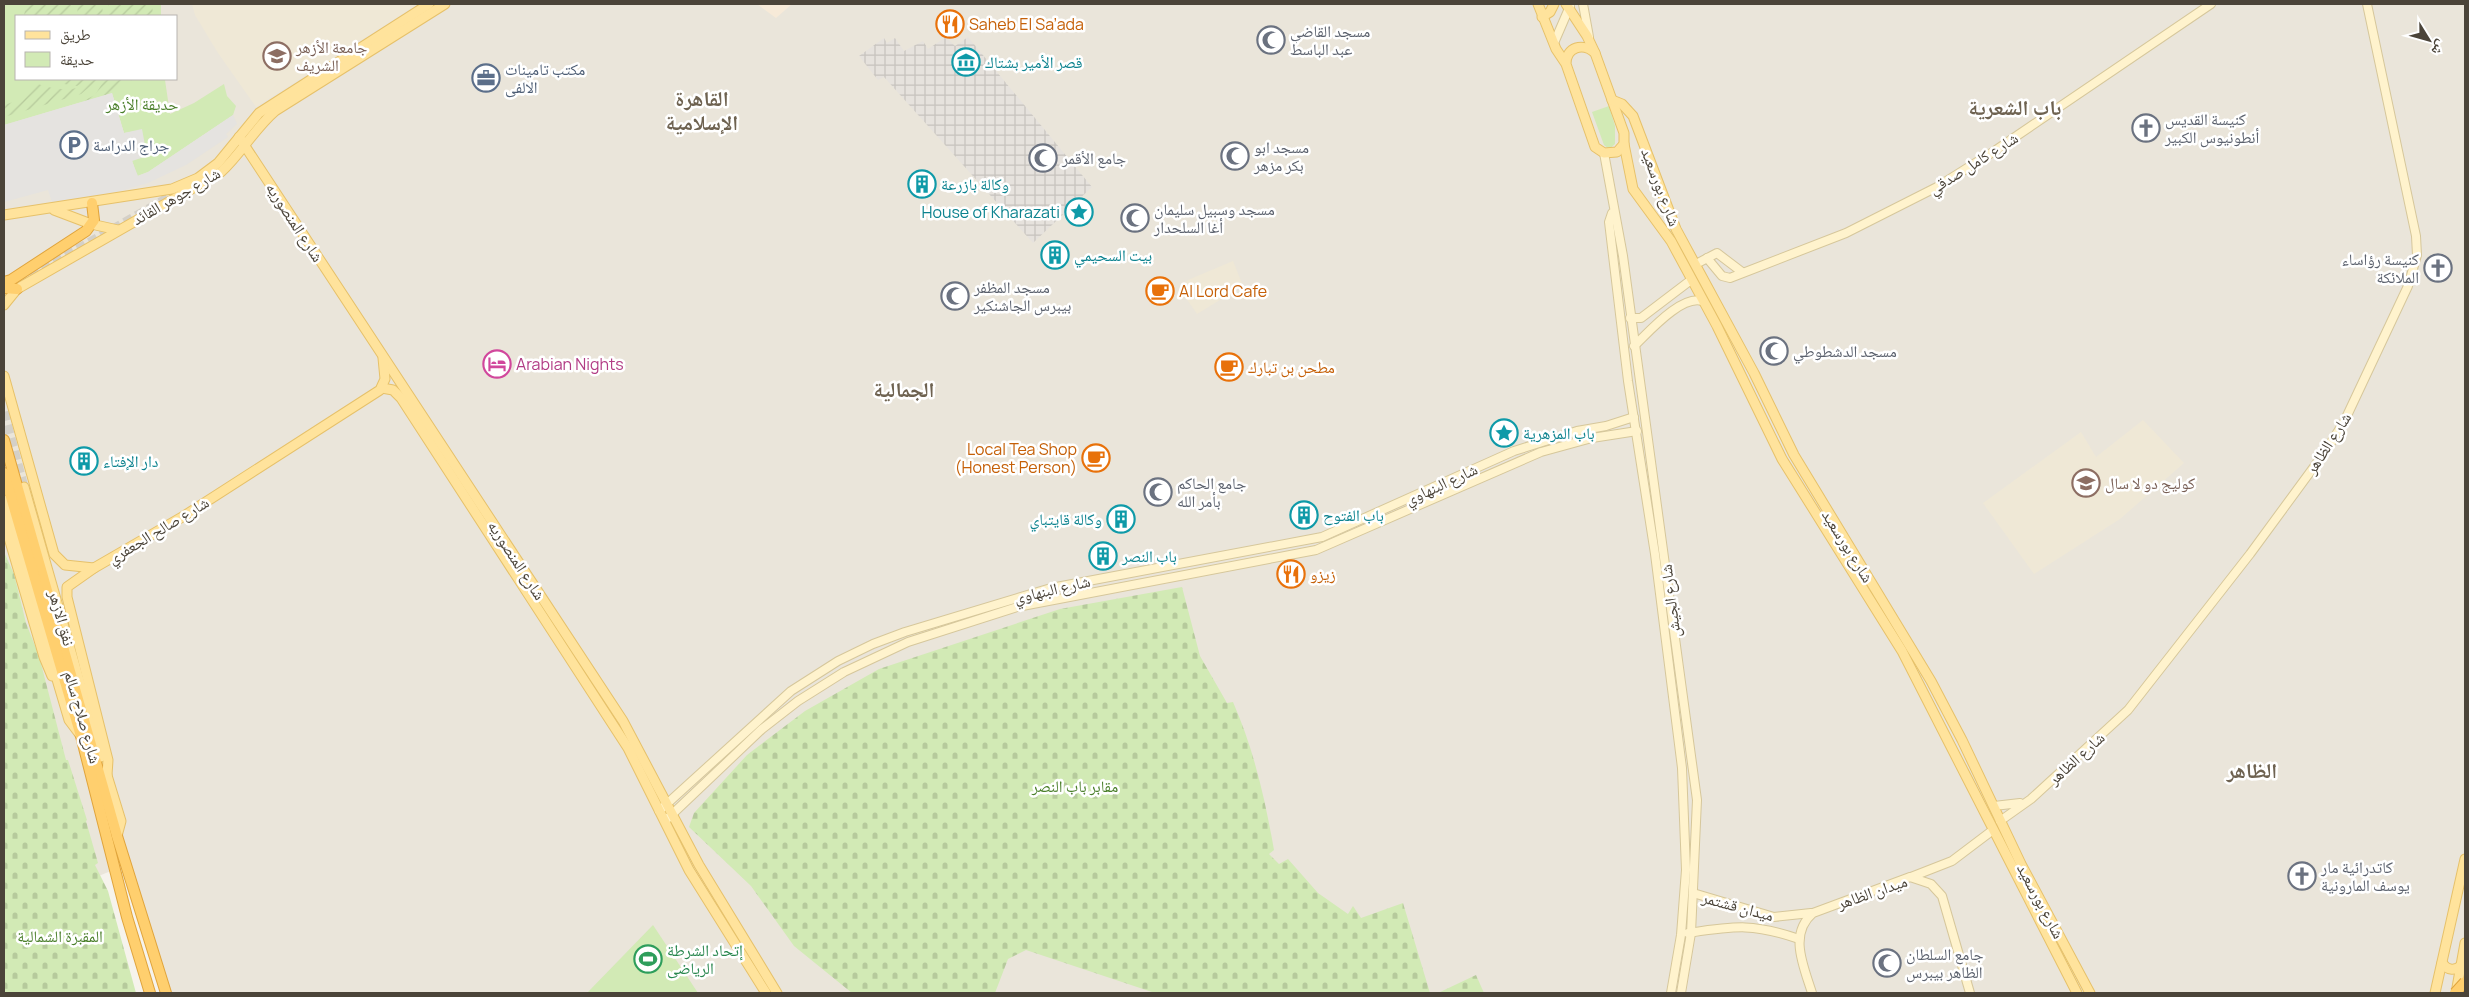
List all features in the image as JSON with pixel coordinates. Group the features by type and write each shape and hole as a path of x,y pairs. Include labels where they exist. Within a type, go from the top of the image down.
{"highway":[{"path":"4,282 11,280 86,232 94,220 92,203"},
{"path":"4,288 17,289"},
{"name":"شارع صلاح سالم","path":"4,440 117,836 166,993"},
{"name":"شارع صلاح سالم","path":"4,473 81,736 127,917 150,993"},
{"path":"2456,993 2465,982"}],"main road":[{"name":"شارع جوهر القائد","path":"242,141 252,121 268,107 429,4"},
{"name":"شارع جوهر القائد","path":"17,289 118,230 188,186 218,163 275,111 445,4"},
{"path":"1538,4 1554,43 1566,64 1594,144 1604,154 1614,154 1624,144"},
{"path":"1542,17 1550,12 1554,4"},
{"path":"1583,4 1590,42"},
{"name":"شارع كامل صدقي","path":"1742,272 1828,241 1937,187 1993,152 2211,4"},
{"name":"شارع الظاهر","path":"2000,821 2031,799 2128,710 2250,554 2327,450 2348,414 2408,286 2417,255 2416,236 2367,4"},
{"path":"1554,43 1568,5"},
{"path":"1568,5 1595,53"},
{"path":"1566,64 1568,54 1576,47 1586,47 1595,53"},
{"name":"شارع بورسعيد","path":"1595,53 1624,134 1624,144 1633,189 1671,241 1782,459 1902,651 2077,993"},
{"name":"شارع بورسعيد","path":"1612,100 1622,104 1633,116 1676,229 1696,264 1794,455 1910,646 1962,740 2000,821 2090,993"},
{"name":"شارع المنصوريه","path":"242,141 623,721 699,865 777,993"},
{"name":"شارع الجيش","path":"1604,154 1613,211 1623,256 1697,800 1691,933 1681,993"},
{"name":"شارع جوهر القائد","path":"4,215 92,203 188,186"},
{"path":"50,208 91,224 118,230"},
{"name":"شارع الجيش","path":"1613,211 1609,222 1623,348 1656,554 1682,768 1686,870 1681,935 1672,993"},
{"path":"1696,264 1707,258 1717,253 1742,272 1730,278 1724,277 1707,258"},
{"path":"1630,318 1641,318 1691,280"},
{"path":"4,305 17,289"},
{"path":"1634,346 1656,324 1686,301 1702,300"},
{"path":"381,353 385,372 382,388"},
{"path":"4,376 54,554 65,566 94,568"},
{"name":"شارع المنصوريه","path":"382,388 388,388 397,393 617,731 689,870 766,993"},
{"name":"شارع صالح الجعفري","path":"107,775 108,760 66,592 69,586 94,568 184,516 382,388"},
{"path":"414,419 423,415"},
{"name":"شارع البنهاوي","path":"659,811 791,691 838,662 905,632 1051,588 1322,537 1514,451 1577,431 1606,426 1634,417"},
{"name":"شارع البنهاوي","path":"664,821 674,815 762,729 798,702 844,672 908,642 1016,607 1316,550 1540,452 1592,438 1637,431"},
{"name":"نفق الازهر","path":"24,487 121,821 117,836"},
{"name":"نفق الازهر","path":"4,500 71,725 81,736"},
{"path":"4,521 44,657 51,675 59,684"},
{"path":"1099,578 1101,591"},
{"name":"شارع الظاهر","path":"1994,806 2009,806 2031,799"},
{"path":"1910,877 1952,860 1993,830"},
{"path":"2435,993 2465,859"},
{"path":"689,870 699,865"},
{"name":"ميدان الظاهر","path":"1813,913 1910,877 1931,884 1942,896 1970,993"},
{"name":"ميدان قشتمر","path":"1693,893 1774,918 1813,913"},
{"path":"1812,993 1799,939 1801,927 1813,913"},
{"name":"ميدان قشتمر","path":"1681,935 1744,926 1770,930 1799,939"},
{"path":"2456,993 2465,942"},
{"path":"2442,963 2449,969 2454,970 2462,965"},
{"path":"757,979 766,974"}],"shaded area":[{"path":"4,4 2465,4 2465,993 161,993 123,866 4,915"},
{"name":"جامعة الأزهر الشريف","path":"192,4 418,4 256,107 218,53 195,15"},
{"path":"757,4 792,4 776,18"},
{"path":"946,37 955,46 968,37 1092,187 1033,243 884,77 878,80 859,56 884,38 887,43 895,38 904,51 923,41 928,49"},
{"name":"جراج الدراسة","path":"112,93 124,133 142,129 147,156 132,161 138,176 148,172 233,115 237,124 226,134 228,137 186,165 148,183 89,200 52,202 48,190 4,202 4,125"},
{"path":"1233,261 1243,286 1197,314 1179,288 1188,280"},
{"name":"كوليج دو لا سال","path":"2143,420 2184,463 2120,519 2034,574 1983,503 2081,432 2096,457"}],"green space":[{"name":"حديقة الأزهر","path":"4,4 161,4 161,15 15,15 15,80 165,80 170,114 194,103 224,84 227,96 236,106 233,115 148,172 137,176 132,160 142,130 124,133 112,93 4,125"},
{"path":"26,4 71,4 71,15 24,15"},
{"path":"78,4 102,4 103,15 77,15"},
{"path":"108,4 152,4 153,15 109,15"},
{"path":"62,80 88,80 77,86 64,84"},
{"path":"93,80 98,80 81,94 4,117 4,105 19,100 35,83 58,89 73,89"},
{"path":"104,80 132,80 121,82 112,93 81,102 95,95"},
{"path":"1609,106 1615,126 1615,144 1609,149 1604,145 1592,112"},
{"name":"المقبرة الشمالية","path":"4,552 14,574 26,623 39,656 66,760 68,760 87,820 98,863 95,865 108,891 136,993 4,993"},
{"name":"مقابر باب النصر","path":"1182,587 1200,656 1227,703 1233,702 1247,738 1263,793 1271,831 1274,850 1269,854 1279,864 1288,859 1318,893 1348,914 1353,906 1361,918 1403,903 1430,993 1155,993 1026,950 1008,959 995,993 852,993 794,946 751,886 689,827 694,813 747,755 805,711 879,669 1060,609"},
{"name":"إتحاد الشرطة الرياضى","path":"653,925 698,993 587,993"},
{"path":"1476,975 1484,993 1438,993"}],"tunnel":[{"path":"238,148 255,124 272,109"},
{"path":"7,289 178,192"},
{"path":"4,412 24,487"}],"place":[{"name":"Saheb El Sa’ada","path":"950,24"},
{"name":"مسجد القاضي عبد الباسط","path":"1271,40"},
{"name":"جامعة الأزهر الشريف","path":"277,56"},
{"name":"قصر الأمير بشتاك","path":"966,62"},
{"name":"مكتب تامينات الالفى","path":"486,78"},
{"name":"كنيسة القديس أنطونيوس الكبير","path":"2146,128"},
{"name":"جراج الدراسة","path":"74,145"},
{"name":"مسجد ابو بكر مزهر","path":"1235,156"},
{"name":"جامع الأقمر","path":"1043,158"},
{"name":"وكالة بازرعة","path":"922,184"},
{"name":"House of Kharazati","path":"1079,212"},
{"name":"مسجد وسبيل سليمان أغا السلحدار","path":"1135,218"},
{"name":"بيت السحيمي","path":"1055,255"},
{"name":"كنيسة رؤاساء الملائكة","path":"2438,268"},
{"name":"Al Lord Cafe","path":"1160,291"},
{"name":"مسجد المظفر بيبرس الجاشنكير","path":"955,296"},
{"name":"مسجد الدشطوطي","path":"1774,351"},
{"name":"Arabian Nights","path":"497,364"},
{"name":"مطحن بن تبارك","path":"1229,367"},
{"name":"باب المزهرية","path":"1504,433"},
{"name":"Local Tea Shop (Honest Person)","path":"1096,458"},
{"name":"دار الإفتاء","path":"84,461"},
{"name":"كوليج دو لا سال","path":"2086,483"},
{"name":"جامع الحاكم بأمر الله","path":"1158,492"},
{"name":"باب الفتوح","path":"1304,515"},
{"name":"وكالة قايتباي","path":"1121,519"},
{"name":"باب النصر","path":"1103,556"},
{"name":"زيزو","path":"1291,574"},
{"name":"كاتدرائية مار يوسف المارونية","path":"2302,876"},
{"name":"إتحاد الشرطة الرياضى","path":"648,959"},
{"name":"جامع السلطان الظاهر بيبرس","path":"1887,963"}],"district":[{"name":"باب الشعرية","path":"2015,107"},
{"name":"القاهرة الإسلامية","path":"702,110"},
{"name":"الجمالية","path":"904,389"},
{"name":"الظاهر","path":"2252,770"}]}
